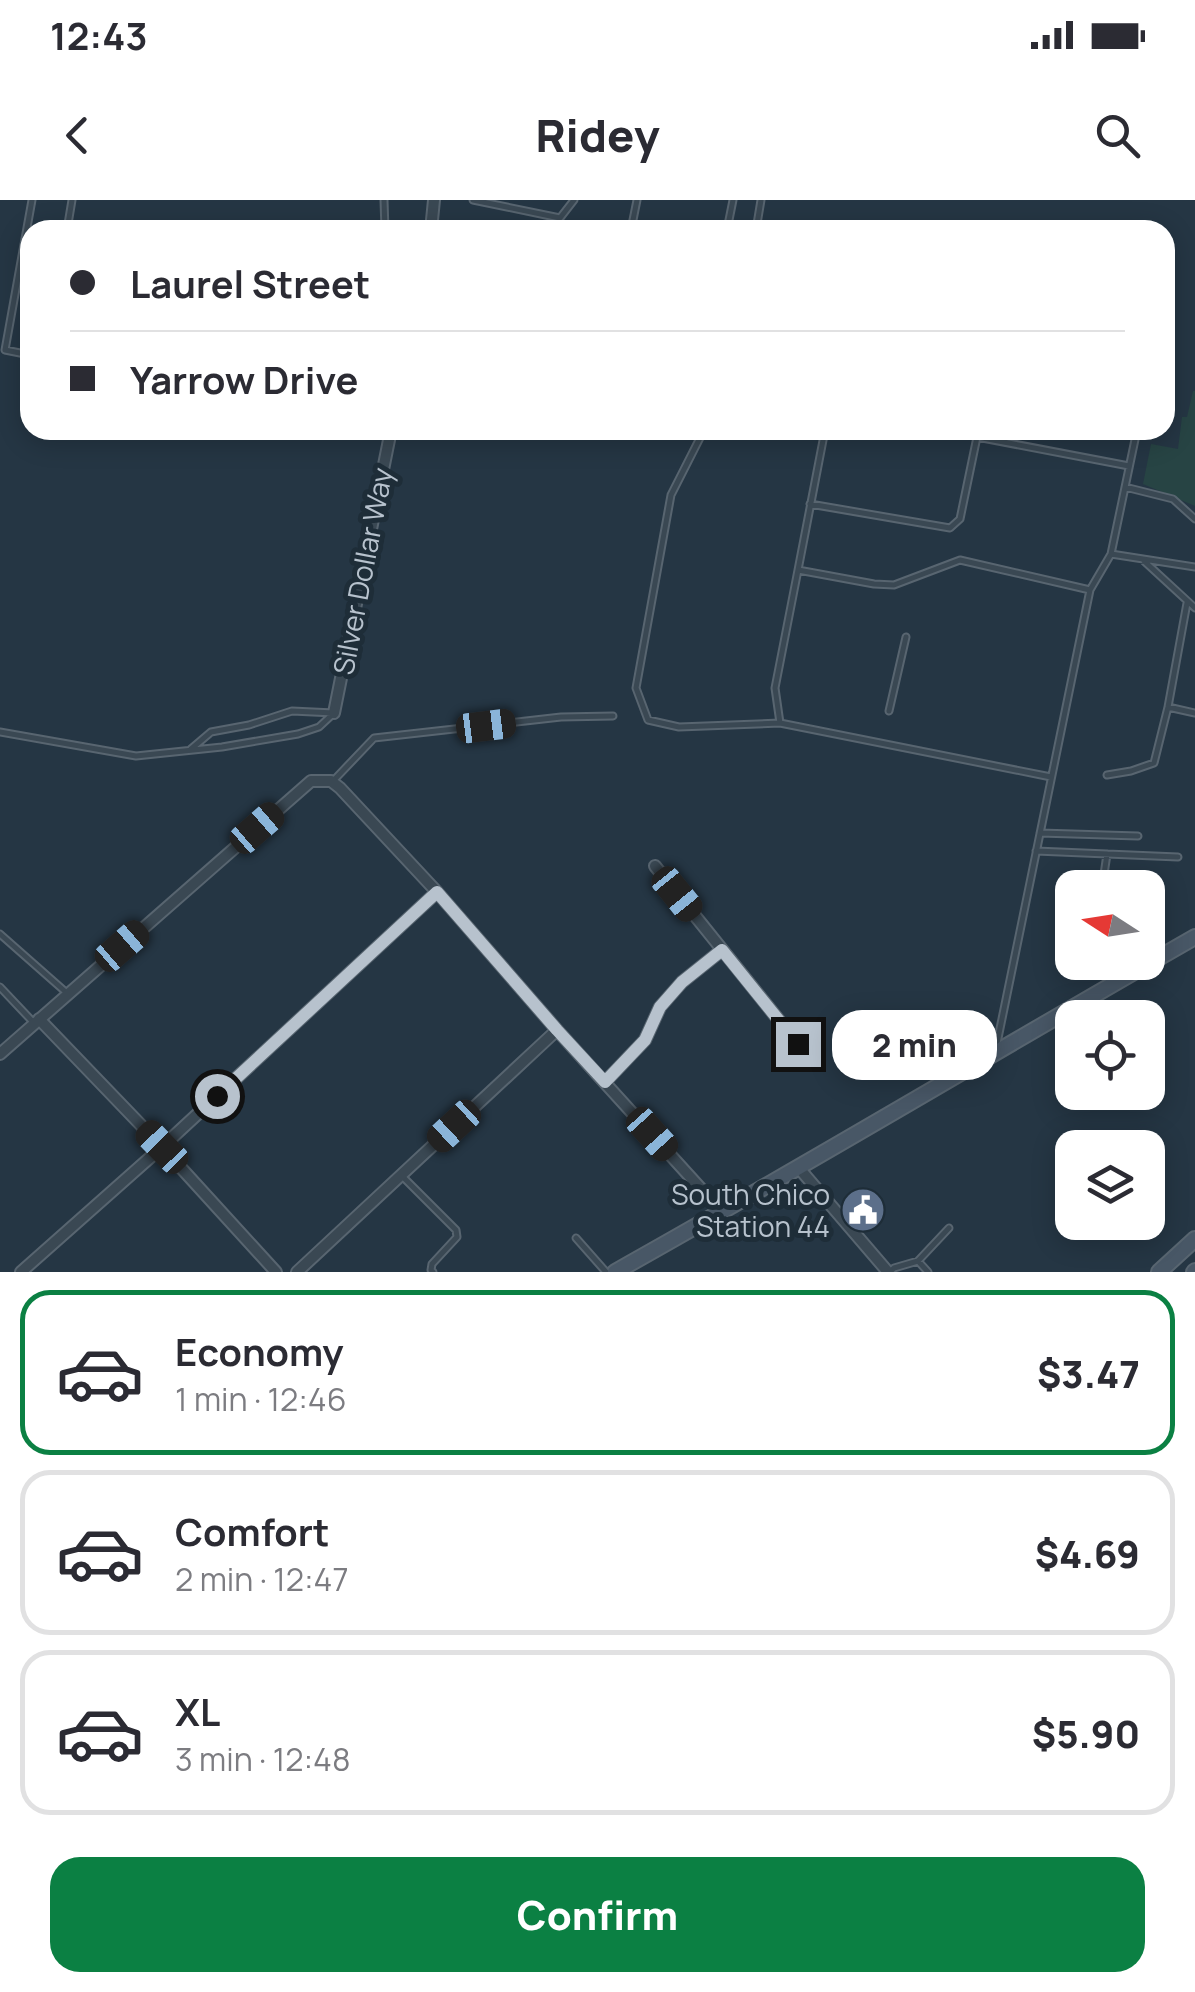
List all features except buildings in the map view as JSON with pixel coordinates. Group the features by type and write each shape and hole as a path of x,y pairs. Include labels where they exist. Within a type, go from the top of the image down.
{"street":[{"name":"Silver Dollar Way","path":"334,712 389,440"},
{"path":"0,1054 312,781 332,782 437,892 722,1212"},
{"path":"655,866 798,1044"},
{"path":"21,1272 437,892"},
{"path":"615,1272 1195,938"},
{"path":"605,1082 645,1040 660,1007 682,982 722,950"},
{"path":"37,1021 162,1147 276,1272"},
{"path":"297,1272 557,1030"},
{"path":"798,1167 889,1272"},
{"path":"1158,1272 1195,1239"}],"lane":[{"path":"473,200 560,218 574,200"},
{"path":"20,269 6,350 20,353"},
{"path":"699,440 672,495 636,688 648,720 679,727 780,724 1052,777"},
{"path":"780,724 774,688 824,440"},
{"path":"810,504 950,528 960,520 976,440"},
{"path":"994,440 1130,466"},
{"path":"996,1050 1090,590 1111,554 1135,440"},
{"path":"1125,487 1174,500 1195,519"},
{"path":"1111,554 1195,567"},
{"path":"1142,559 1195,608"},
{"path":"798,570 894,584 960,560 1090,590"},
{"path":"1107,775 1154,763 1187,603"},
{"path":"890,711 906,637"},
{"path":"1168,708 1195,713"},
{"path":"190,750 211,732 292,711 334,712"},
{"path":"0,732 136,756 298,734 319,726 334,712"},
{"path":"332,782 374,738 560,717 613,716"},
{"path":"1040,833 1138,836"},
{"path":"1036,852 1178,857"},
{"path":"1105,870 1108,854"},
{"path":"0,934 68,994"},
{"path":"0,987 37,1021"},
{"path":"401,1175 456,1230 457,1237 432,1264 433,1272"},
{"path":"889,1272 918,1262 948,1228"},
{"path":"576,1238 606,1272"},
{"path":"918,1262 928,1272"}],"green space":[{"path":"1193,391 1195,506 1143,484 1151,444 1178,449 1182,417 1187,417"}],"place":[{"name":"South Chico Station 44","path":"863,1210"}],"route":[{"path":"217,1096 437,892 605,1082 645,1040 660,1007 682,982 722,950 798,1044"}]}
